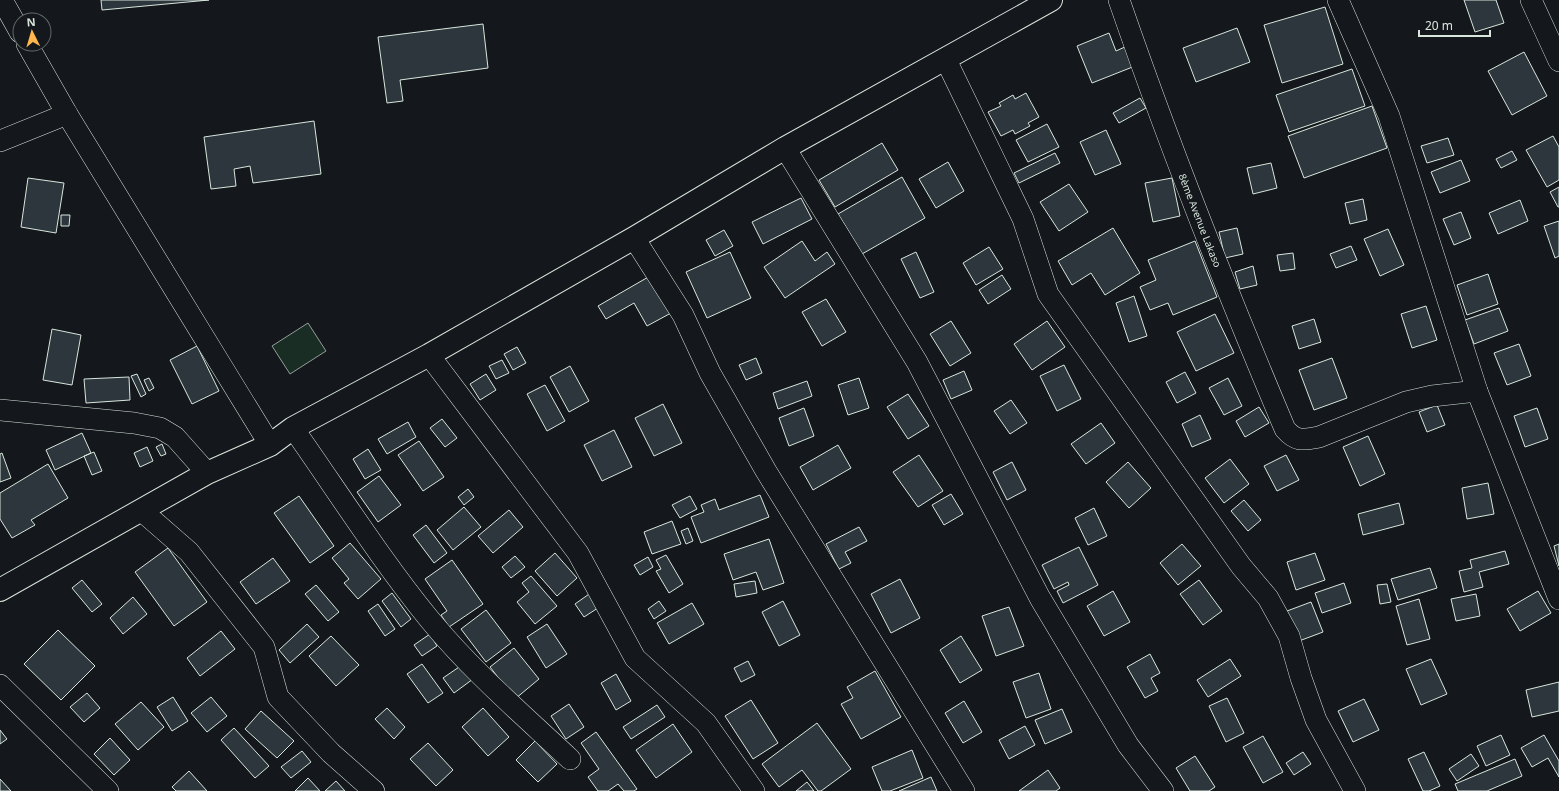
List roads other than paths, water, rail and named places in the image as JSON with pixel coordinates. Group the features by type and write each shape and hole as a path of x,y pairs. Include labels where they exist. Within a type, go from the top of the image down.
{"highway":[{"path":"0,590 207,473 270,445 293,428 429,355 634,238 786,148 1052,0"}],"street":[{"path":"2,0 12,18"},
{"name":"8ème Avenue Lakaso","path":"1119,0 1175,158 1228,296 1285,428 1292,437 1304,440 1319,437 1406,402 1432,396 1477,391"},
{"path":"1338,0 1389,116 1477,391 1559,599"},
{"path":"1531,0 1559,61"},
{"path":"32,52 67,114 270,445"},
{"path":"946,60 1023,219 1048,294 1241,566 1268,598 1289,636 1301,678 1316,720 1355,791"},
{"path":"0,141 67,114"},
{"path":"786,148 918,362 1040,598 1128,745 1163,791"},
{"path":"634,238 683,315 707,367 766,471 964,791"},
{"path":"429,355 578,553 636,658 706,723 754,791"},
{"path":"0,410 134,423 160,428 175,437 207,473"},
{"path":"293,428 407,592 432,622 489,683 570,759"},
{"path":"142,511 189,552 264,647 278,697 331,753 374,791"},
{"path":"0,685 108,791"}]}
